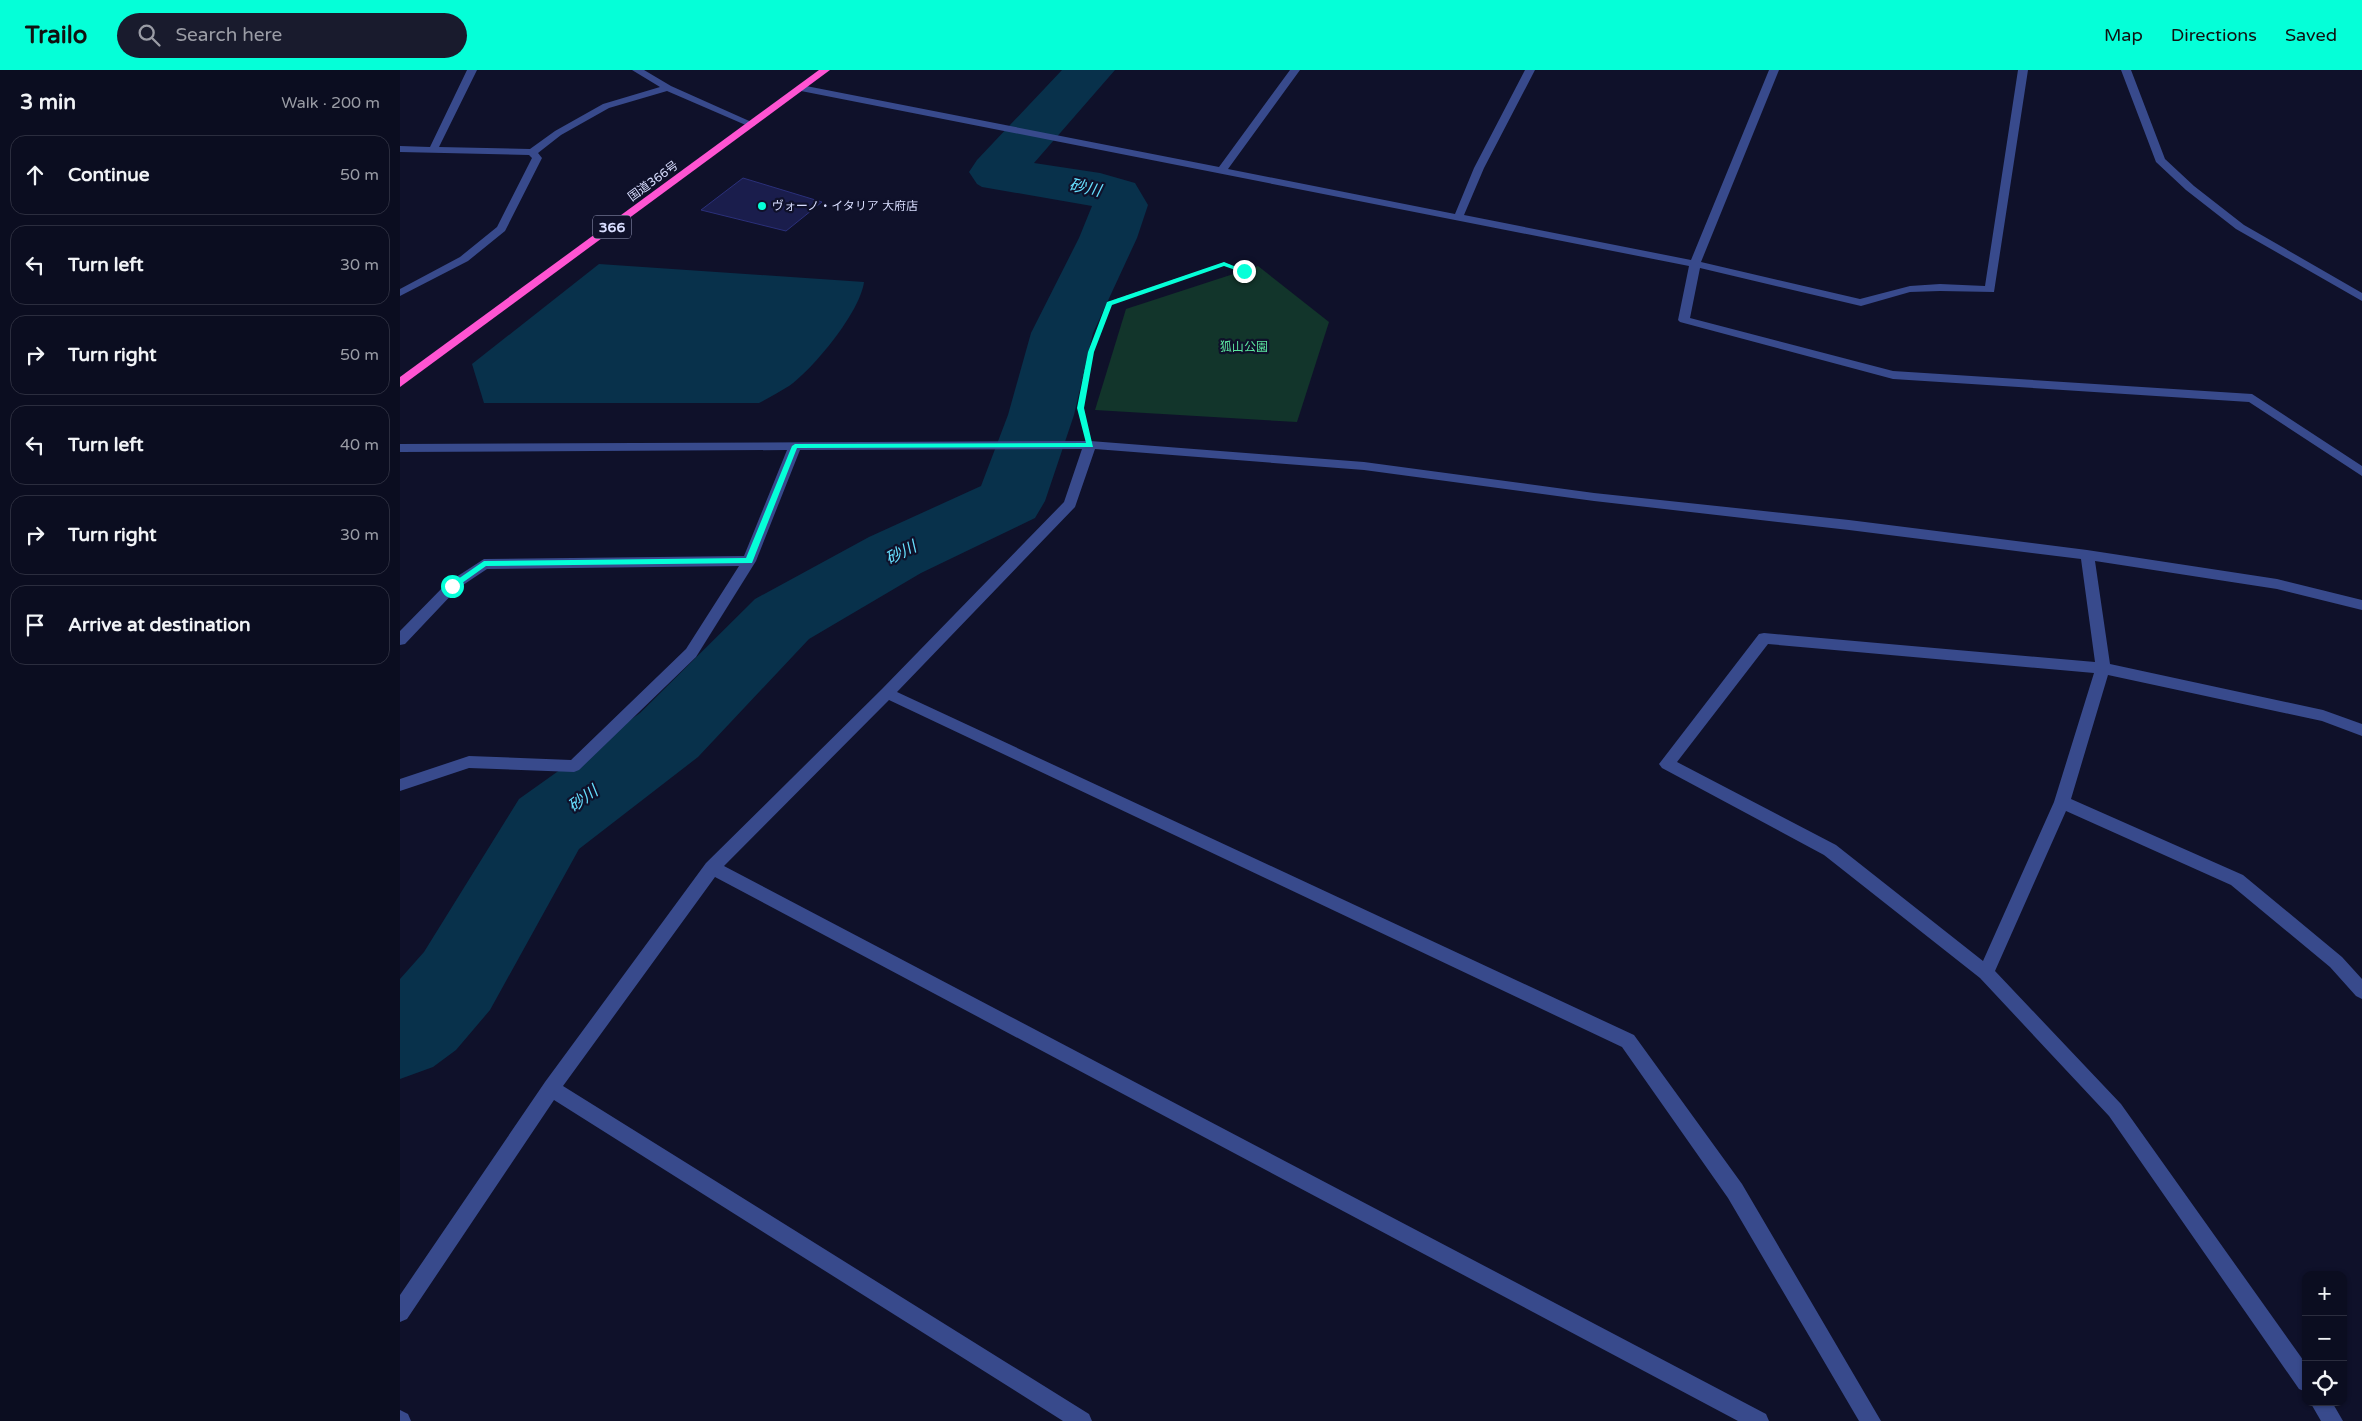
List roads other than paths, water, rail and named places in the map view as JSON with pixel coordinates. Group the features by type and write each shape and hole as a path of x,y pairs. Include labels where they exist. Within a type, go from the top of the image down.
{"highway":[{"name":"国道366号","path":"400,383 825,70"}],"street":[{"path":"434,150 472,70"},
{"path":"637,70 668,88 751,124"},
{"path":"1221,171 1295,70"},
{"path":"1458,218 1479,168 1530,70"},
{"path":"1774,70 1695,264 1684,320 1892,375 2252,398 2362,472"},
{"path":"800,88 1695,264 1861,303 1885,292 1924,286 1990,290 2023,70"},
{"path":"2126,70 2160,160 2190,188 2240,227 2362,298"},
{"path":"400,149 532,152 558,132 606,106 668,88"},
{"path":"400,293 464,259 501,229 537,158 532,152"},
{"path":"400,1312 551,1088 712,868 887,693 1070,504 1090,445"},
{"path":"400,448 1090,445 1364,466 1594,497 1849,525 2087,555 2277,584 2362,605"},
{"path":"400,785 469,762 574,766 691,653 749,561 795,446"},
{"path":"1986,973 2062,802 2102,668 2087,555"},
{"path":"400,640 452,586 484,564 749,561"},
{"path":"2302,1376 2115,1110 1986,973 1830,850 1667,764 1764,638 2102,668 2323,716 2362,730"},
{"path":"887,693 1628,1041 1735,1191 1868,1419"},
{"path":"2062,802 2237,880 2336,962 2362,991"},
{"path":"712,868 1759,1421"},
{"path":"551,1088 1082,1421"},
{"path":"2323,1406 2333,1421"}],"water":[{"path":"599,264 864,282 861,294 854,308 823,353 789,386 759,403 484,403 472,364"}],"waterway":[{"name":"砂川","path":"400,1036 423,1020 457,981 549,824 669,735 782,619 895,555 1010,501 1041,415 1062,333 1108,238 1120,205 1115,195 1100,190 1001,175 996,172 1090,70"}],"place":[{"name":"ヴォーノ・イタリア 大府店","path":"762,206"}],"park label":[{"name":"狐山公園","path":"1244,347"}]}
